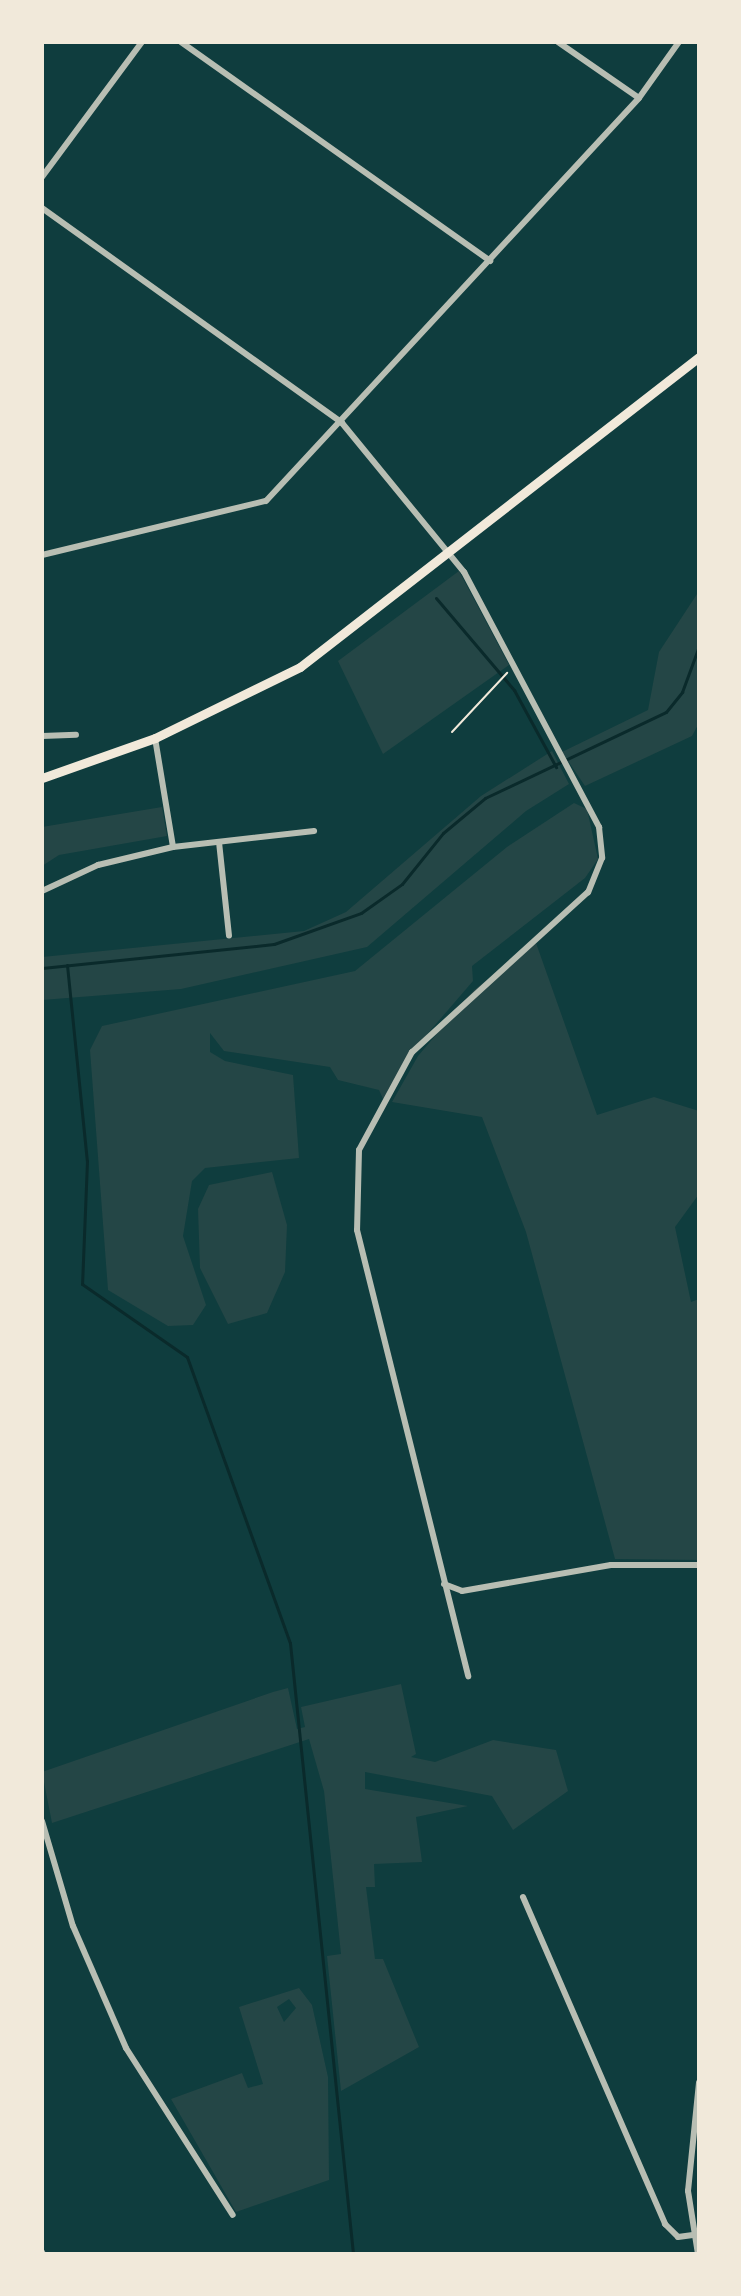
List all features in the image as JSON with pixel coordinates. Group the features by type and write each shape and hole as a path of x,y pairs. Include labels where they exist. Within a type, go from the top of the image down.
{"main road":[{"path":"42,778 155,738 300,667 699,357"}],"street":[{"path":"42,177 142,42"},
{"path":"181,42 490,261"},
{"path":"558,42 639,98"},
{"path":"42,555 248,511 342,423 639,98 679,42"},
{"path":"42,208 342,423 450,553 599,827 602,858 588,892 412,1052 359,1150 357,1230 468,1676"},
{"path":"42,736 76,735"},
{"path":"155,738 173,847"},
{"path":"42,891 98,865 173,847 314,831"},
{"path":"219,842 229,935"},
{"path":"444,1584 462,1591 611,1565 699,1565"},
{"path":"42,1821 73,1926 126,2048 233,2215"},
{"path":"523,1897 665,2224 678,2237 693,2235"},
{"path":"698,2254 693,2235 689,2145 699,2083"}],"path":[{"path":"452,732 514,667"}],"shaded area":[{"path":"459,571 509,665 383,754 338,661"},
{"path":"699,591 699,723 692,736 585,786 562,752 648,710 659,652"},
{"path":"552,751 569,784 526,811 367,947 181,989 42,1000 42,957 304,931 346,912 481,796"},
{"path":"574,803 587,809 598,859 585,878 472,966 473,981 411,1053 384,1101 379,1090 338,1080 330,1067 224,1051 210,1033 210,1052 225,1061 293,1075 299,1158 205,1168 192,1181 183,1236 206,1305 193,1325 168,1326 108,1290 90,1050 102,1026 355,971 507,847"},
{"path":"162,807 167,836 59,855 42,866 42,827"},
{"path":"536,943 597,1115 654,1097 699,1111 699,1194 675,1227 691,1302 699,1299 699,1560 615,1559 526,1232 482,1117 392,1102 418,1056 474,990"},
{"path":"272,1172 287,1225 285,1272 267,1313 228,1324 200,1268 198,1209 209,1185"},
{"path":"401,1684 416,1754 411,1757 435,1762 493,1740 556,1750 568,1791 513,1830 492,1796 365,1772 365,1789 468,1806 416,1817 422,1862 374,1864 375,1887 366,1887 375,1959 383,1959 419,2047 341,2091 327,1956 341,1954 324,1791 309,1739 52,1823 42,1772 288,1688 297,1729 305,1727 301,1707"},
{"path":"299,1988 312,2005 328,2077 329,2180 236,2212 171,2099 242,2073 248,2088 263,2084 239,2007","holes":["289,1999 296,2008 284,2022 277,2007"]}],"waterway":[{"path":"436,598 514,690 556,767"},
{"path":"42,968 274,944 361,913 402,884 443,833 485,798 666,712 682,692 699,646"},
{"path":"67,965 87,1161 82,1284 187,1357 290,1643 353,2254"}]}
